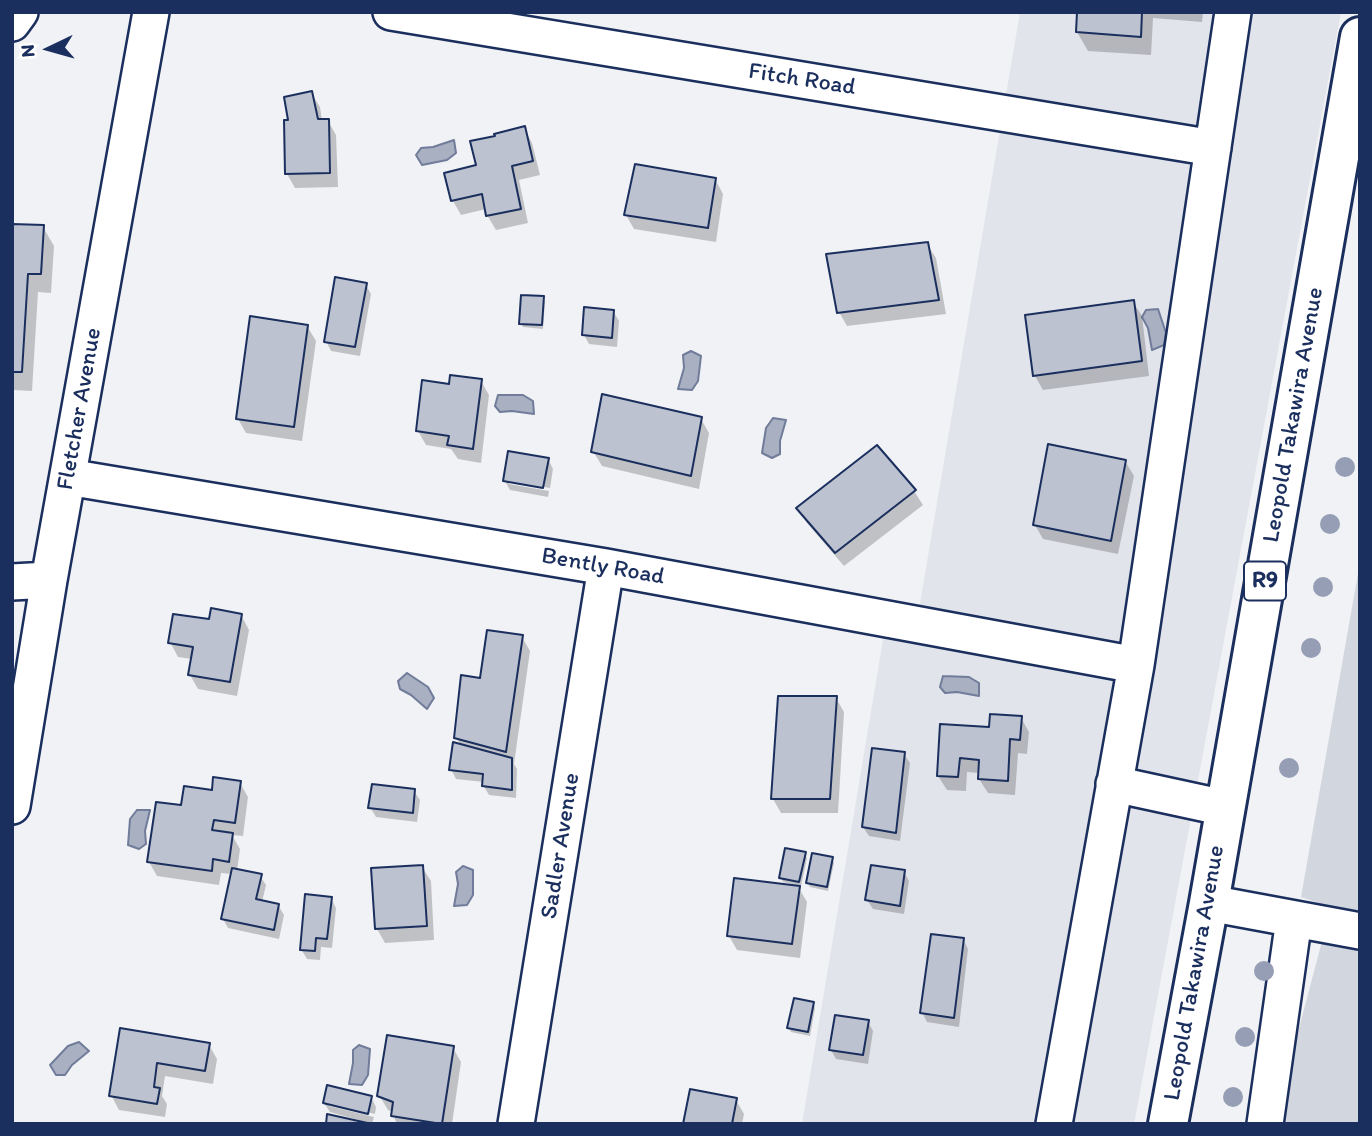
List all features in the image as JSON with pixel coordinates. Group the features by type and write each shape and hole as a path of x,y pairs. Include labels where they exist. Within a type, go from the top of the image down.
{"highway":[{"name":"Leopold Takawira Avenue","path":"1168,1124 1360,37"}],"street":[{"path":"12,23 20,12"},
{"name":"Fletcher Avenue","path":"12,806 49,580 151,12"},
{"name":"Fitch Road","path":"391,12 1213,148"},
{"path":"1054,1124 1136,665 1233,12"},
{"name":"Bently Road","path":"68,477 606,568 1136,665"},
{"name":"Sadler Avenue","path":"516,1124 606,568"},
{"path":"12,582 49,580"},
{"path":"1115,784 1225,808"},
{"path":"1209,903 1360,930"},
{"path":"1265,1124 1294,919"}],"shaded area":[{"path":"1020,12 1341,12 1134,1124 802,1124 886,622 916,627"},
{"path":"1360,562 1360,914 1301,897"},
{"path":"1325,930 1360,937 1360,1124 1281,1124 1295,1043"}],"water":[{"path":"454,140 456,153 447,160 422,165 416,155 421,148"},
{"path":"1158,309 1166,333 1164,345 1152,350 1148,328 1142,317 1146,310"},
{"path":"691,351 701,356 698,381 692,390 678,389 684,368 683,355"},
{"path":"498,395 523,395 533,401 534,414 500,412 495,406"},
{"path":"773,418 786,420 780,441 780,454 772,458 762,453 766,428"},
{"path":"407,673 428,687 434,698 427,709 400,689 398,681"},
{"path":"943,676 969,677 979,683 979,696 945,693 940,687"},
{"path":"137,810 150,810 145,831 146,844 139,849 128,845 130,819"},
{"path":"463,866 473,870 473,895 467,905 454,906 458,884 456,872"},
{"path":"79,1042 89,1051 72,1065 65,1075 56,1075 50,1065 68,1046"},
{"path":"359,1045 370,1049 368,1075 362,1085 349,1084 353,1050"}],"building":[{"path":"1077,12 1142,12 1141,37 1076,32"},
{"path":"312,91 318,119 329,119 330,173 285,174 284,120 288,120 284,97"},
{"path":"525,126 533,161 512,166 521,209 486,216 482,194 451,201 444,173 476,165 470,141"},
{"path":"635,164 716,178 708,228 624,215"},
{"path":"12,224 44,225 41,274 28,274 22,372 12,372"},
{"path":"928,242 939,300 837,313 826,254"},
{"path":"335,277 367,283 355,347 324,342"},
{"path":"521,295 544,296 542,325 519,324"},
{"path":"1134,300 1142,361 1033,376 1025,315"},
{"path":"584,307 614,310 612,338 582,335"},
{"path":"250,316 308,325 294,427 236,419"},
{"path":"450,375 482,379 473,449 447,445 449,436 416,431 422,380 449,384"},
{"path":"602,394 702,417 691,476 591,452"},
{"path":"1048,444 1126,460 1111,541 1033,525"},
{"path":"877,445 916,490 835,553 796,508"},
{"path":"508,451 549,458 543,488 503,481"},
{"path":"211,608 242,614 230,682 188,675 193,647 168,643 173,614 209,619"},
{"path":"487,630 523,635 506,752 454,738 461,675 480,678"},
{"path":"778,696 837,696 830,799 771,799"},
{"path":"990,714 1022,716 1020,740 1010,739 1008,781 978,779 979,760 960,758 958,777 937,776 940,724 989,727"},
{"path":"453,742 512,758 512,790 482,786 483,774 449,770"},
{"path":"872,748 905,752 896,833 862,827"},
{"path":"213,777 241,781 235,823 214,820 212,830 233,833 229,862 213,859 212,871 147,862 156,802 181,805 184,786 212,790"},
{"path":"372,784 415,789 413,813 368,808"},
{"path":"785,848 806,852 799,882 779,878"},
{"path":"812,853 833,857 827,887 806,883"},
{"path":"423,865 427,926 375,929 371,868"},
{"path":"871,865 905,870 900,906 865,900"},
{"path":"232,868 262,874 256,899 279,904 274,930 221,919"},
{"path":"734,878 800,886 792,944 727,936"},
{"path":"305,894 332,897 327,939 316,938 315,951 300,950"},
{"path":"931,934 964,938 954,1018 920,1013"},
{"path":"794,998 814,1002 808,1032 787,1028"},
{"path":"835,1015 869,1020 863,1055 829,1050"},
{"path":"120,1028 210,1043 205,1071 157,1063 154,1087 160,1088 157,1104 109,1096"},
{"path":"387,1035 454,1046 442,1124 391,1116 393,1102 377,1096"},
{"path":"327,1085 372,1096 368,1114 323,1103"},
{"path":"690,1089 737,1098 732,1124 683,1124"},
{"path":"327,1114 372,1124 326,1124"}]}
